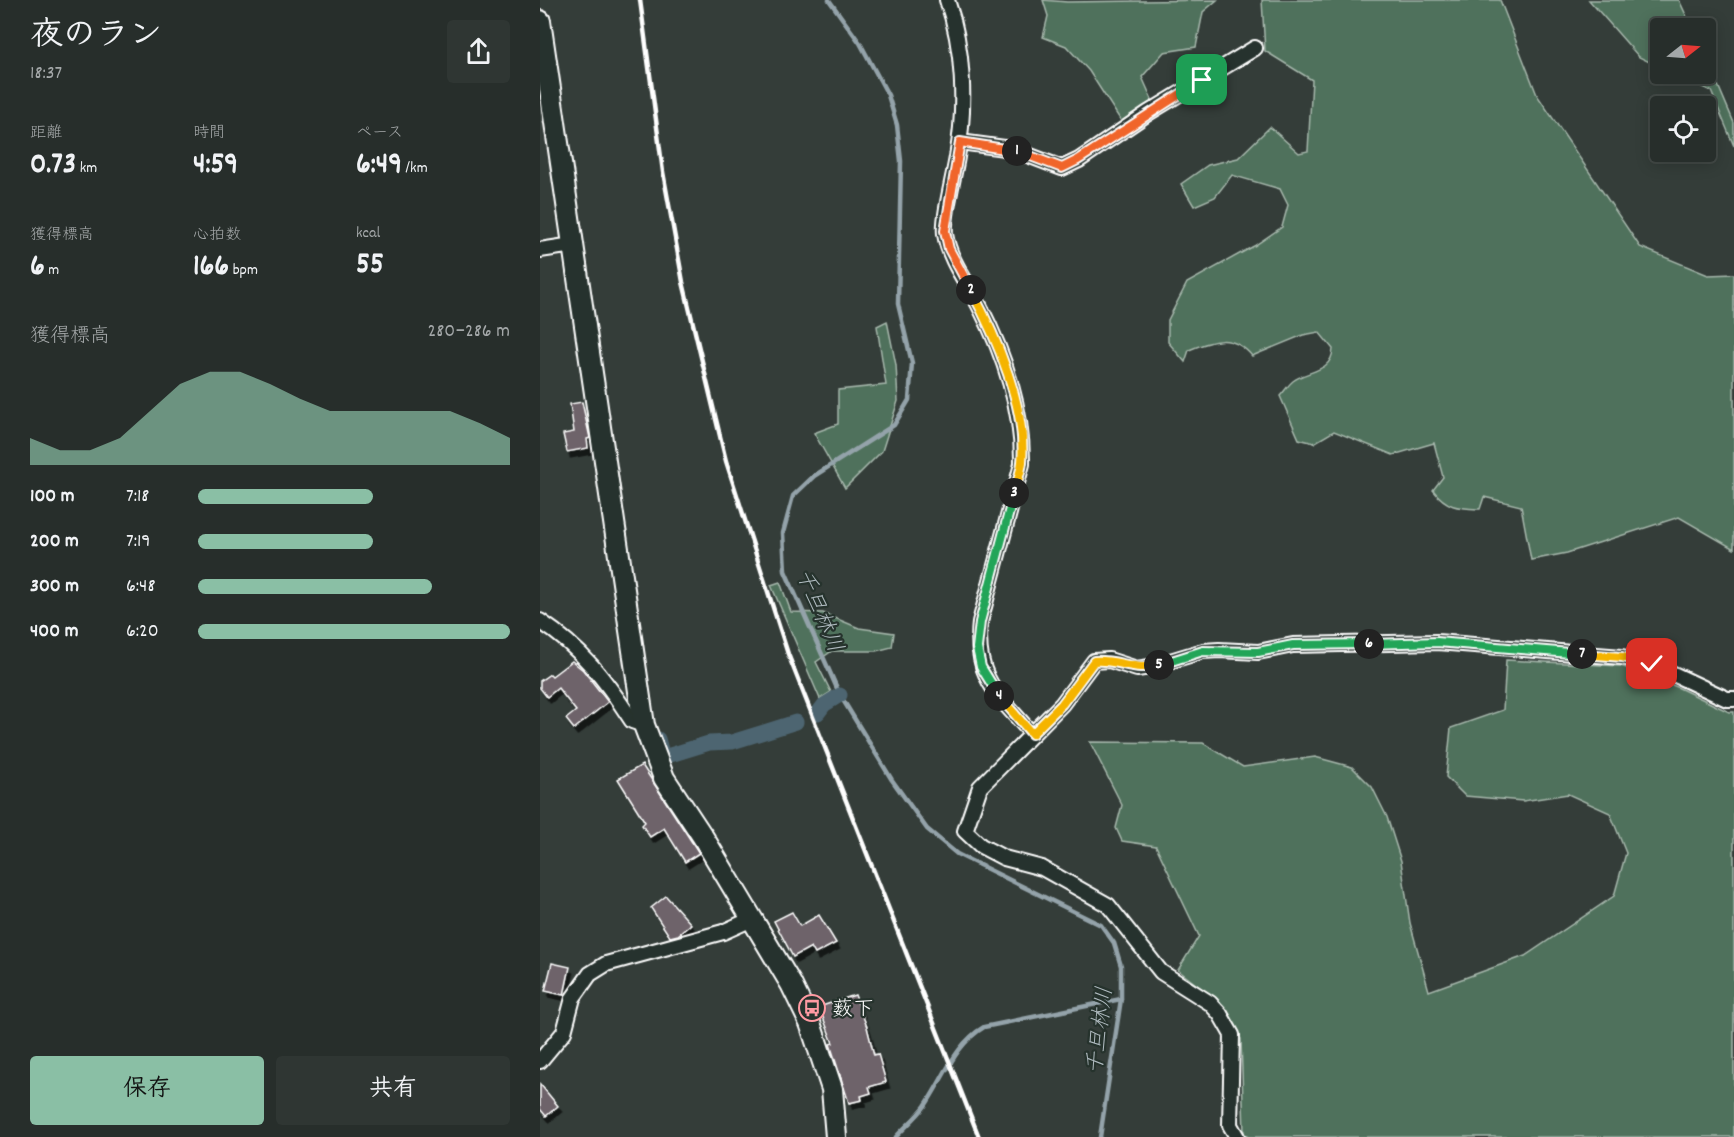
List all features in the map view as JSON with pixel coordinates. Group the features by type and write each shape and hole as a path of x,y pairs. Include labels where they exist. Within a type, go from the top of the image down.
{"street":[{"path":"947,0 958,44 960,142 945,231 949,249 982,310 1007,375 1023,441 1022,464 980,622 977,648 981,667 991,686 1032,734"},
{"path":"540,21 644,725 664,778 703,837 791,984 810,1023 832,1089 836,1137"},
{"path":"960,142 1012,149 1062,168 1255,48"},
{"path":"540,250 573,245"},
{"path":"540,621 566,638 597,669 632,722 644,725"},
{"path":"1237,1137 1230,1125 1232,1035 1220,1014 1210,1003 1161,972 1108,905 1042,868 1004,858 988,850 965,831 980,787 1062,704 1094,661 1109,660 1137,669 1150,668 1203,651 1258,652 1293,645 1437,642 1622,657 1652,664 1727,699 1734,699"},
{"path":"540,1060 564,1032 573,998 590,974 606,964 723,932 752,919"}],"green space":[{"path":"1043,0 1067,2 1217,0 1203,12 1196,47 1164,52 1142,77 1154,104 1123,124 1089,71 1066,46 1043,37 1048,16"},
{"path":"1262,0 1500,0 1537,95 1640,247 1708,275 1734,274 1734,549 1679,517 1567,553 1531,560 1521,506 1484,497 1480,509 1459,507 1448,504 1433,490 1443,477 1434,443 1393,455 1334,431 1314,443 1299,439 1280,396 1293,381 1324,367 1332,357 1333,349 1319,332 1303,335 1252,356 1245,349 1230,341 1215,341 1189,350 1185,362 1168,342 1168,320 1187,283 1254,246 1282,227 1288,205 1280,189 1232,175 1215,197 1194,206 1181,184 1208,165 1238,158 1270,127 1299,153 1308,151 1312,80 1265,51"},
{"path":"1589,0 1679,0 1687,18 1650,18 1650,62 1639,57"},
{"path":"1716,81 1734,123 1734,146 1716,103 1716,96 1713,96 1711,91 1696,84 1716,84"},
{"path":"887,321 896,365 898,401 882,451 845,488 814,433 838,424 838,390 886,385 877,326"},
{"path":"780,582 791,612 823,613 859,628 894,633 892,647 876,651 832,651 816,662 831,692 820,699 771,585"},
{"path":"1506,660 1621,666 1677,687 1729,712 1734,712 1734,1137 1248,1137 1244,1133 1241,1039 1224,1006 1178,970 1199,936 1156,846 1122,841 1116,828 1122,805 1090,742 1203,743 1243,767 1315,757 1352,767 1372,787 1387,817 1401,861 1410,923 1429,991 1525,956 1614,896 1626,853 1610,813 1568,794 1523,801 1465,796 1446,777 1451,728 1503,710"}],"building":[{"path":"582,402 590,438 587,439 588,448 567,452 563,434 574,432 570,404"},
{"path":"572,661 583,670 608,702 574,729 566,719 576,711 558,688 547,697 540,688 540,681 550,674 552,676"},
{"path":"642,765 699,853 685,862 664,828 650,837 642,825 645,822 618,779"},
{"path":"666,896 691,924 678,935 670,937 651,908"},
{"path":"792,912 800,926 819,915 836,943 815,954 811,947 793,957 774,921"},
{"path":"552,963 570,967 564,995 545,991"},
{"path":"855,995 874,1055 878,1054 886,1082 869,1087 871,1093 861,1096 862,1100 849,1103 830,1044 833,1043 819,1007"},
{"path":"540,1084 558,1106 546,1116 540,1109"}],"waterway":[{"name":"千旦林川","path":"829,0 860,43 888,95 897,125 901,161 898,304 912,363 909,400 894,425 814,476 793,496 783,533 785,571 840,695 892,780 927,829 957,854 1101,925 1114,943 1121,966 1121,999 1100,1137"},
{"path":"818,713 824,705 840,695"},
{"path":"658,739 662,754 667,756 709,743 732,742 796,722"},
{"path":"896,1137 925,1106 965,1043 984,1027 1121,999"}],"railway":[{"path":"640,0 663,172 683,282 726,461 788,654 979,1137"}],"place":[{"name":"薮下","path":"812,1008"}],"route":[{"path":"1202,80 1062,168 1012,149 960,142 945,231 949,249 982,310 1007,375 1020,419 1023,441 1022,464 980,622 977,648 981,667 991,686 1032,734 1062,704 1094,661 1109,660 1137,669 1150,668 1203,651 1258,652 1293,645 1437,642 1622,657 1652,664"}]}
